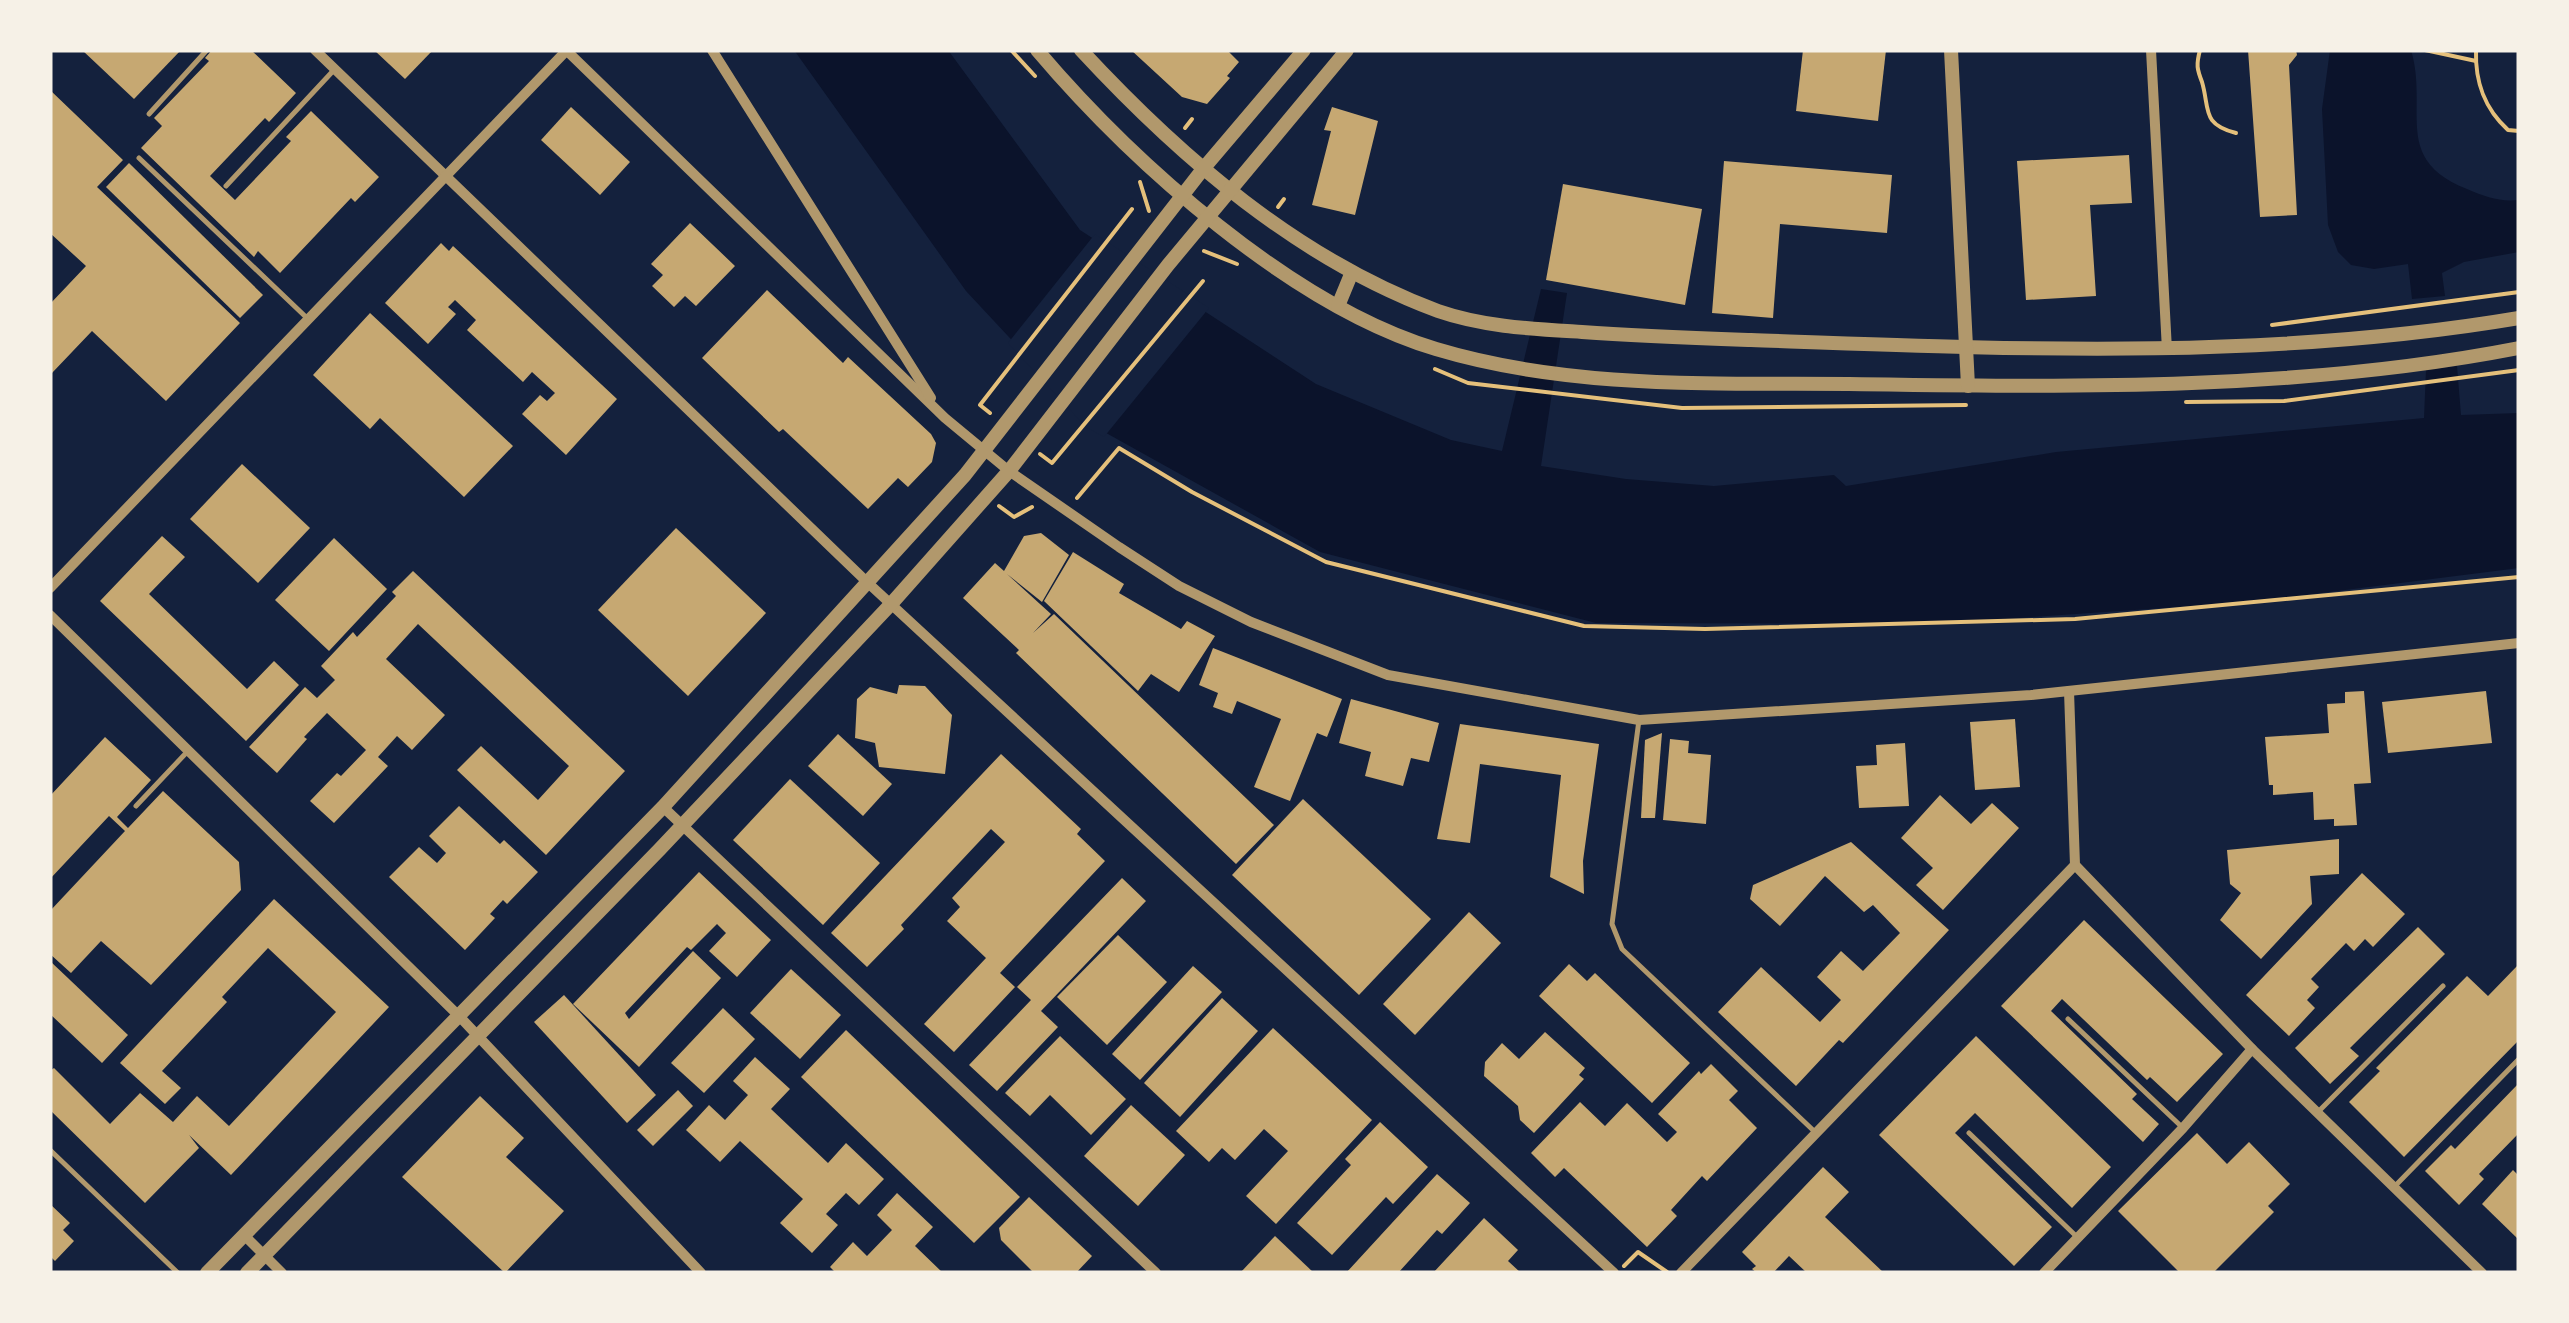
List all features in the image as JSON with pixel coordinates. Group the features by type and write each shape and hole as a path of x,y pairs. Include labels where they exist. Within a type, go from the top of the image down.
{"street":[{"path":"315,50 867,582 1616,1273"},
{"path":"50,588 567,50 940,411 1009,471 1178,586 1251,622 1388,675 1640,720 2069,691 2518,647"},
{"path":"712,50 940,411"},
{"path":"1037,50 1084,103 1183,195 1288,275 1386,330 1436,349 1538,371 1644,382 1968,386 2266,381 2452,361 2519,348"},
{"path":"1081,50 1202,169 1285,230 1352,272 1428,307 1492,324 1646,336 2167,350 2449,330 2519,318"},
{"path":"207,1273 662,806 985,451 1202,169 1304,50"},
{"path":"247,1273 892,603 1009,471 1168,265 1347,50"},
{"path":"1951,50 1968,386"},
{"path":"2150,50 2167,350"},
{"path":"1338,306 1352,272"},
{"path":"50,614 460,1017 701,1273"},
{"path":"2069,691 2075,865 2252,1049 2482,1273"},
{"path":"662,806 1156,1273"},
{"path":"1681,1273 2075,865"},
{"path":"2044,1273 2183,1128 2252,1049"},
{"path":"244,1235 282,1273"}],"lane":[{"path":"149,114 207,50"},
{"path":"226,186 335,69"},
{"path":"138,158 308,319"},
{"path":"1640,720 1612,924 1622,949 1817,1134"},
{"path":"136,806 190,750"},
{"path":"2318,1112 2443,986"},
{"path":"2068,1018 2183,1128"},
{"path":"2394,1187 2519,1058"},
{"path":"1970,1133 2078,1238"},
{"path":"50,1150 178,1273"}],"path":[{"path":"2200,50 2196,69 2204,111 2224,130 2236,134"},
{"path":"2425,50 2476,61"},
{"path":"2476,50 2479,87 2486,105 2508,130 2519,131"},
{"path":"980,406 1132,209"},
{"path":"1052,463 1203,281"},
{"path":"2267,326 2519,292"},
{"path":"1077,498 1118,448 1192,492 1326,562 1584,626 1705,629 2075,619 2519,576"},
{"path":"1616,1273 1638,1252 1668,1273"}],"water":[{"path":"794,50 948,50 1080,230 1316,384 1451,440 1502,451 1541,289 1567,293 1541,466 1626,479 1714,486 1834,475 1846,486 2056,452 2424,418 2426,370 2457,366 2461,415 2519,413 2519,568 2251,602 1932,624 1596,623 1320,552 1090,424 966,291"},
{"path":"2330,50 2411,50 2417,131 2429,163 2444,177 2474,192 2499,200 2519,200 2519,252 2464,262 2442,273 2445,296 2412,299 2408,264 2374,269 2351,265 2338,252 2328,225 2322,109"}],"pier":[{"path":"1095,234 1209,308 1104,437 1086,427 1008,343"}],"building":[{"path":"82,50 181,50 134,99"},
{"path":"212,50 251,50 296,93 269,122 265,118 210,176 235,200 291,141 286,137 311,111 379,177 355,202 351,198 280,273 258,251 254,257 141,148 162,126 154,118 209,61 205,58"},
{"path":"374,50 433,50 405,79"},
{"path":"1131,50 1227,50 1239,62 1207,104 1182,97"},
{"path":"1803,50 1886,50 1878,121 1796,111"},
{"path":"2248,50 2296,50 2297,55 2289,65 2297,215 2260,217"},
{"path":"50,90 123,160 97,187 240,323 166,401 92,331 50,371 50,304 86,266 50,233"},
{"path":"571,107 630,162 600,195 541,140"},
{"path":"1332,107 1378,121 1355,215 1312,205 1331,131 1324,130"},
{"path":"2129,155 2132,203 2090,205 2096,296 2026,300 2017,161"},
{"path":"1724,161 1892,175 1887,233 1780,224 1773,318 1712,313"},
{"path":"129,163 263,295 240,318 106,187"},
{"path":"1563,184 1702,209 1685,305 1546,280"},
{"path":"690,223 735,266 696,306 685,296 674,307 652,286 663,275 651,264"},
{"path":"441,243 449,251 453,246 617,399 566,455 522,414 540,395 547,401 555,393 532,372 523,382 467,330 476,320 455,300 448,307 456,314 428,344 385,303"},
{"path":"767,290 843,363 848,357 931,434 936,443 932,462 908,487 898,478 868,509 702,358"},
{"path":"370,313 513,446 464,497 380,418 370,429 313,375"},
{"path":"242,464 310,528 258,583 190,519"},
{"path":"676,528 766,613 688,696 598,610"},
{"path":"1041,533 1069,555 1042,602 1007,574 1051,614 1033,633 1054,614 1274,825 1236,864 963,598 995,563 1004,571 1024,536"},
{"path":"162,536 185,557 149,594 247,689 274,661 299,685 246,741 100,601"},
{"path":"334,538 387,589 329,651 275,600"},
{"path":"1073,552 1124,584 1119,593 1181,629 1187,621 1215,636 1179,692 1151,674 1138,691 1044,601"},
{"path":"413,571 625,771 546,855 457,770 481,746 538,800 569,766 418,624 386,659 445,715 412,750 397,736 378,757 388,766 334,823 310,801 366,750 327,713 277,773 249,747 305,687 317,698 335,680 321,666 353,632 357,637 396,596 392,592"},
{"path":"1213,648 1342,699 1327,737 1317,733 1290,801 1254,787 1281,719 1237,701 1232,714 1213,707 1218,693 1199,685"},
{"path":"899,685 925,686 952,715 945,774 879,767 875,743 855,738 857,699 870,687 897,694"},
{"path":"2364,691 2371,783 2354,784 2357,825 2334,826 2334,819 2314,820 2313,792 2273,795 2265,737 2329,733 2327,704 2345,703 2345,692"},
{"path":"2486,691 2492,743 2388,753 2382,702"},
{"path":"1351,699 1439,723 1429,762 1411,758 1403,786 1365,776 1371,752 1339,743"},
{"path":"2015,719 2020,787 1975,790 1970,722"},
{"path":"1460,724 1599,744 1583,861 1584,894 1550,877 1561,775 1480,764 1470,843 1437,839"},
{"path":"1662,733 1655,818 1641,818 1645,740"},
{"path":"838,734 892,784 863,816 808,766"},
{"path":"105,737 151,780 117,817 128,828 163,791 239,862 241,890 151,985 101,941 71,973 50,954 50,911 125,831 109,816 50,879 50,796"},
{"path":"1670,739 1689,741 1688,753 1711,755 1706,824 1663,820"},
{"path":"1905,743 1909,806 1859,808 1856,766 1877,765 1876,745"},
{"path":"1001,754 1081,829 1077,834 1105,861 1000,973 1015,987 954,1052 924,1024 986,958 947,921 960,907 952,898 1005,842 991,829 867,967 831,933"},
{"path":"790,779 880,863 823,925 733,840"},
{"path":"1940,795 1971,824 1992,803 2019,828 1943,910 1916,885 1933,868 1901,838"},
{"path":"1303,799 1431,919 1359,995 1232,875"},
{"path":"459,806 538,872 507,904 503,900 490,914 495,918 465,950 389,877 419,847 437,863 446,853 429,836"},
{"path":"2339,839 2339,874 2310,876 2312,904 2261,959 2220,920 2241,893 2230,884 2227,850"},
{"path":"1851,842 1949,930 1843,1043 1839,1040 1796,1086 1718,1012 1761,967 1820,1022 1841,1000 1817,977 1841,951 1863,971 1900,933 1873,905 1864,912 1825,876 1780,926 1750,899 1753,885"},
{"path":"699,872 771,940 737,977 709,951 726,933 717,924 691,950 687,947 625,1013 629,1019 693,951 721,978 639,1067 573,1004"},
{"path":"2362,873 2405,914 2373,947 2365,939 2354,951 2346,943 2311,979 2319,987 2307,1000 2315,1008 2289,1036 2246,995"},
{"path":"1122,878 1146,901 1041,1011 1058,1027 997,1091 969,1065 1031,1000 1017,987"},
{"path":"274,899 389,1007 231,1175 189,1135 199,1148 145,1203 50,1110 50,1071 54,1068 110,1124 140,1093 173,1122 197,1096 229,1126 336,1012 268,948 222,997 227,1002 162,1071 181,1088 165,1104 120,1063"},
{"path":"1469,912 1501,943 1415,1035 1383,1004"},
{"path":"2084,920 2223,1054 2177,1102 2150,1077 2147,1080 2062,999 2051,1011 2137,1094 2132,1099 2159,1124 2143,1142 2001,1006"},
{"path":"2418,927 2445,954 2350,1048 2359,1056 2330,1084 2295,1048"},
{"path":"1118,935 1167,982 1107,1045 1057,997"},
{"path":"50,961 128,1035 102,1063 50,1014"},
{"path":"1569,964 1587,981 1595,973 1690,1063 1652,1103 1539,996"},
{"path":"2519,964 2519,1040 2404,1157 2349,1102 2380,1071 2376,1068 2467,976 2488,996"},
{"path":"1193,966 1222,992 1140,1080 1112,1054"},
{"path":"791,969 841,1015 800,1059 750,1013"},
{"path":"564,995 656,1095 627,1123 534,1022"},
{"path":"1222,998 1258,1031 1180,1117 1144,1083"},
{"path":"723,1008 755,1039 704,1093 671,1063"},
{"path":"1273,1028 1372,1120 1276,1224 1246,1196 1288,1151 1264,1129 1235,1160 1222,1148 1209,1162 1176,1131"},
{"path":"846,1030 1020,1197 974,1243 801,1077"},
{"path":"1545,1032 1585,1068 1579,1075 1584,1079 1534,1133 1520,1120 1518,1106 1484,1076 1485,1062 1502,1043 1519,1059"},
{"path":"1060,1036 1126,1099 1091,1135 1050,1095 1030,1116 1005,1093"},
{"path":"1976,1036 2111,1167 2072,1208 1975,1113 1955,1133 2052,1227 2014,1266 1879,1135"},
{"path":"755,1057 790,1089 771,1109 828,1163 846,1143 884,1179 859,1205 846,1193 826,1214 838,1225 812,1253 780,1223 803,1199 740,1141 720,1162 686,1130 709,1105 725,1120 748,1095 733,1081"},
{"path":"1711,1064 1738,1091 1729,1100 1757,1128 1707,1181 1702,1176 1671,1210 1677,1216 1647,1247 1564,1168 1555,1177 1531,1153 1580,1102 1605,1126 1627,1103 1667,1142 1677,1132 1658,1114 1699,1071 1701,1074"},
{"path":"2519,1083 2519,1133 2479,1174 2484,1179 2459,1205 2425,1171 2451,1145 2455,1149"},
{"path":"678,1090 693,1106 653,1146 637,1130"},
{"path":"480,1096 524,1138 506,1157 564,1211 505,1273 402,1177"},
{"path":"1131,1105 1185,1155 1138,1206 1084,1156"},
{"path":"1380,1122 1428,1167 1393,1204 1386,1197 1332,1255 1297,1223 1351,1165 1345,1159"},
{"path":"2197,1133 2227,1164 2249,1142 2290,1184 2268,1206 2274,1212 2213,1273 2180,1273 2118,1211"},
{"path":"1823,1167 1849,1192 1825,1217 1884,1273 1807,1273 1789,1256 1773,1273 1757,1273 1752,1269 1756,1266 1742,1252"},
{"path":"2513,1170 2519,1176 2519,1240 2482,1204"},
{"path":"1437,1174 1470,1203 1442,1234 1437,1230 1398,1273 1346,1273"},
{"path":"897,1193 933,1227 915,1246 943,1273 836,1273 830,1267 853,1242 867,1256 892,1230 877,1215"},
{"path":"1029,1197 1092,1256 1076,1273 1034,1273 1001,1240 999,1228"},
{"path":"50,1204 70,1223 63,1230 74,1241 55,1261 50,1256"},
{"path":"1484,1218 1518,1250 1508,1261 1521,1273 1433,1273"},
{"path":"1275,1236 1314,1273 1240,1273"}]}
